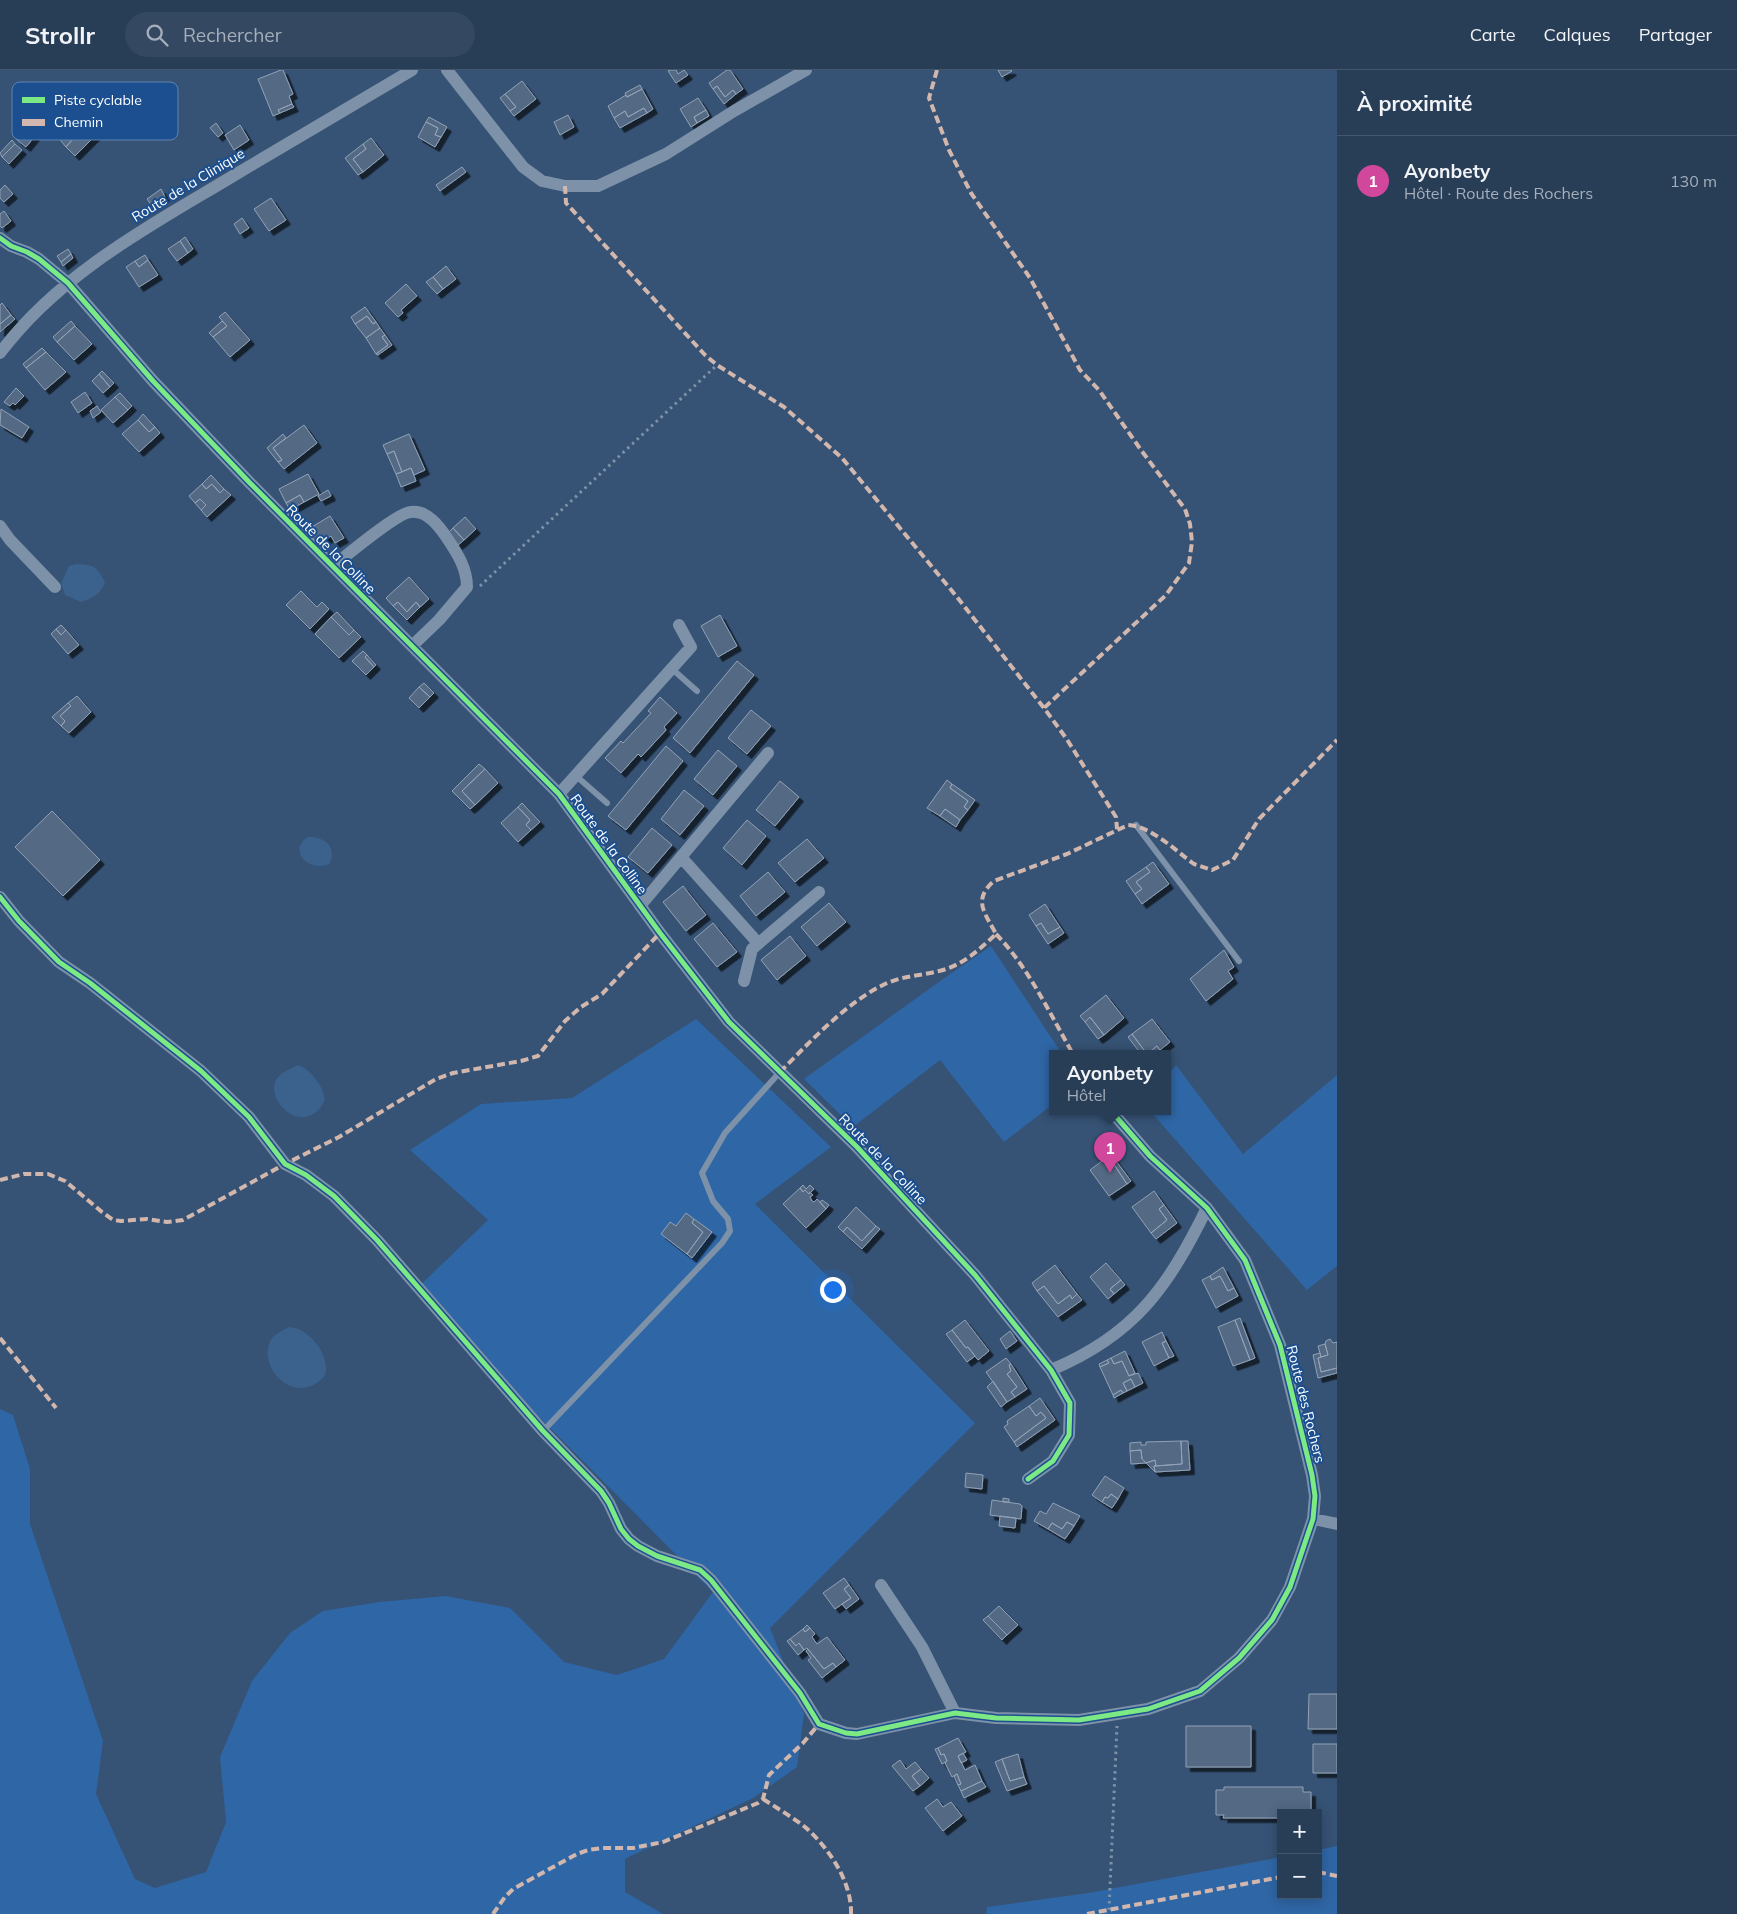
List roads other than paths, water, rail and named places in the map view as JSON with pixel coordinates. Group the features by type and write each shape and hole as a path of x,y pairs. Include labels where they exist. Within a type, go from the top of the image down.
{"street":[{"name":"Route de la Clinique","path":"0,353 23,326 68,282 143,229 412,70"},
{"path":"447,70 523,167 542,181 565,186 598,186 666,154 734,111 806,70"},
{"name":"Route de la Colline","path":"0,238 11,246 39,259 68,282 153,382 248,482 559,794 640,906 728,1022 857,1147 975,1275 1051,1370 1070,1403 1069,1435 1053,1461 1028,1478"},
{"path":"333,566 385,526 410,511 421,513 437,523 458,555 467,575 467,586 439,620 412,646"},
{"path":"0,526 10,540 56,587"},
{"path":"559,794 691,647 679,625"},
{"path":"640,906 768,754"},
{"path":"682,857 758,943"},
{"path":"744,981 752,949 819,892"},
{"path":"0,896 19,921 59,962 104,994 201,1071 249,1117 285,1164 306,1175 334,1196 410,1277 543,1431"},
{"name":"Route des Rochers","path":"543,1431 601,1491 621,1529 629,1539 657,1556 700,1570 711,1580 800,1693 819,1724 846,1734 857,1734 955,1713 996,1718 1079,1720 1148,1709 1200,1691 1239,1658 1272,1620 1286,1596 1313,1519 1315,1496 1312,1475 1280,1345 1246,1260 1207,1208 1150,1156 1115,1115"},
{"path":"1051,1370 1075,1360 1095,1348 1133,1320 1170,1276 1207,1208"},
{"path":"1313,1519 1337,1524"},
{"path":"881,1585 922,1646 955,1713"}],"lane":[{"path":"672,668 697,691"},
{"path":"576,774 607,803"},
{"path":"1136,825 1239,961"},
{"path":"543,1431 722,1243 730,1231 728,1219 713,1201 702,1173 725,1133 780,1072"}],"place":[{"name":"Ayonbety","path":"1110,1173"}]}
